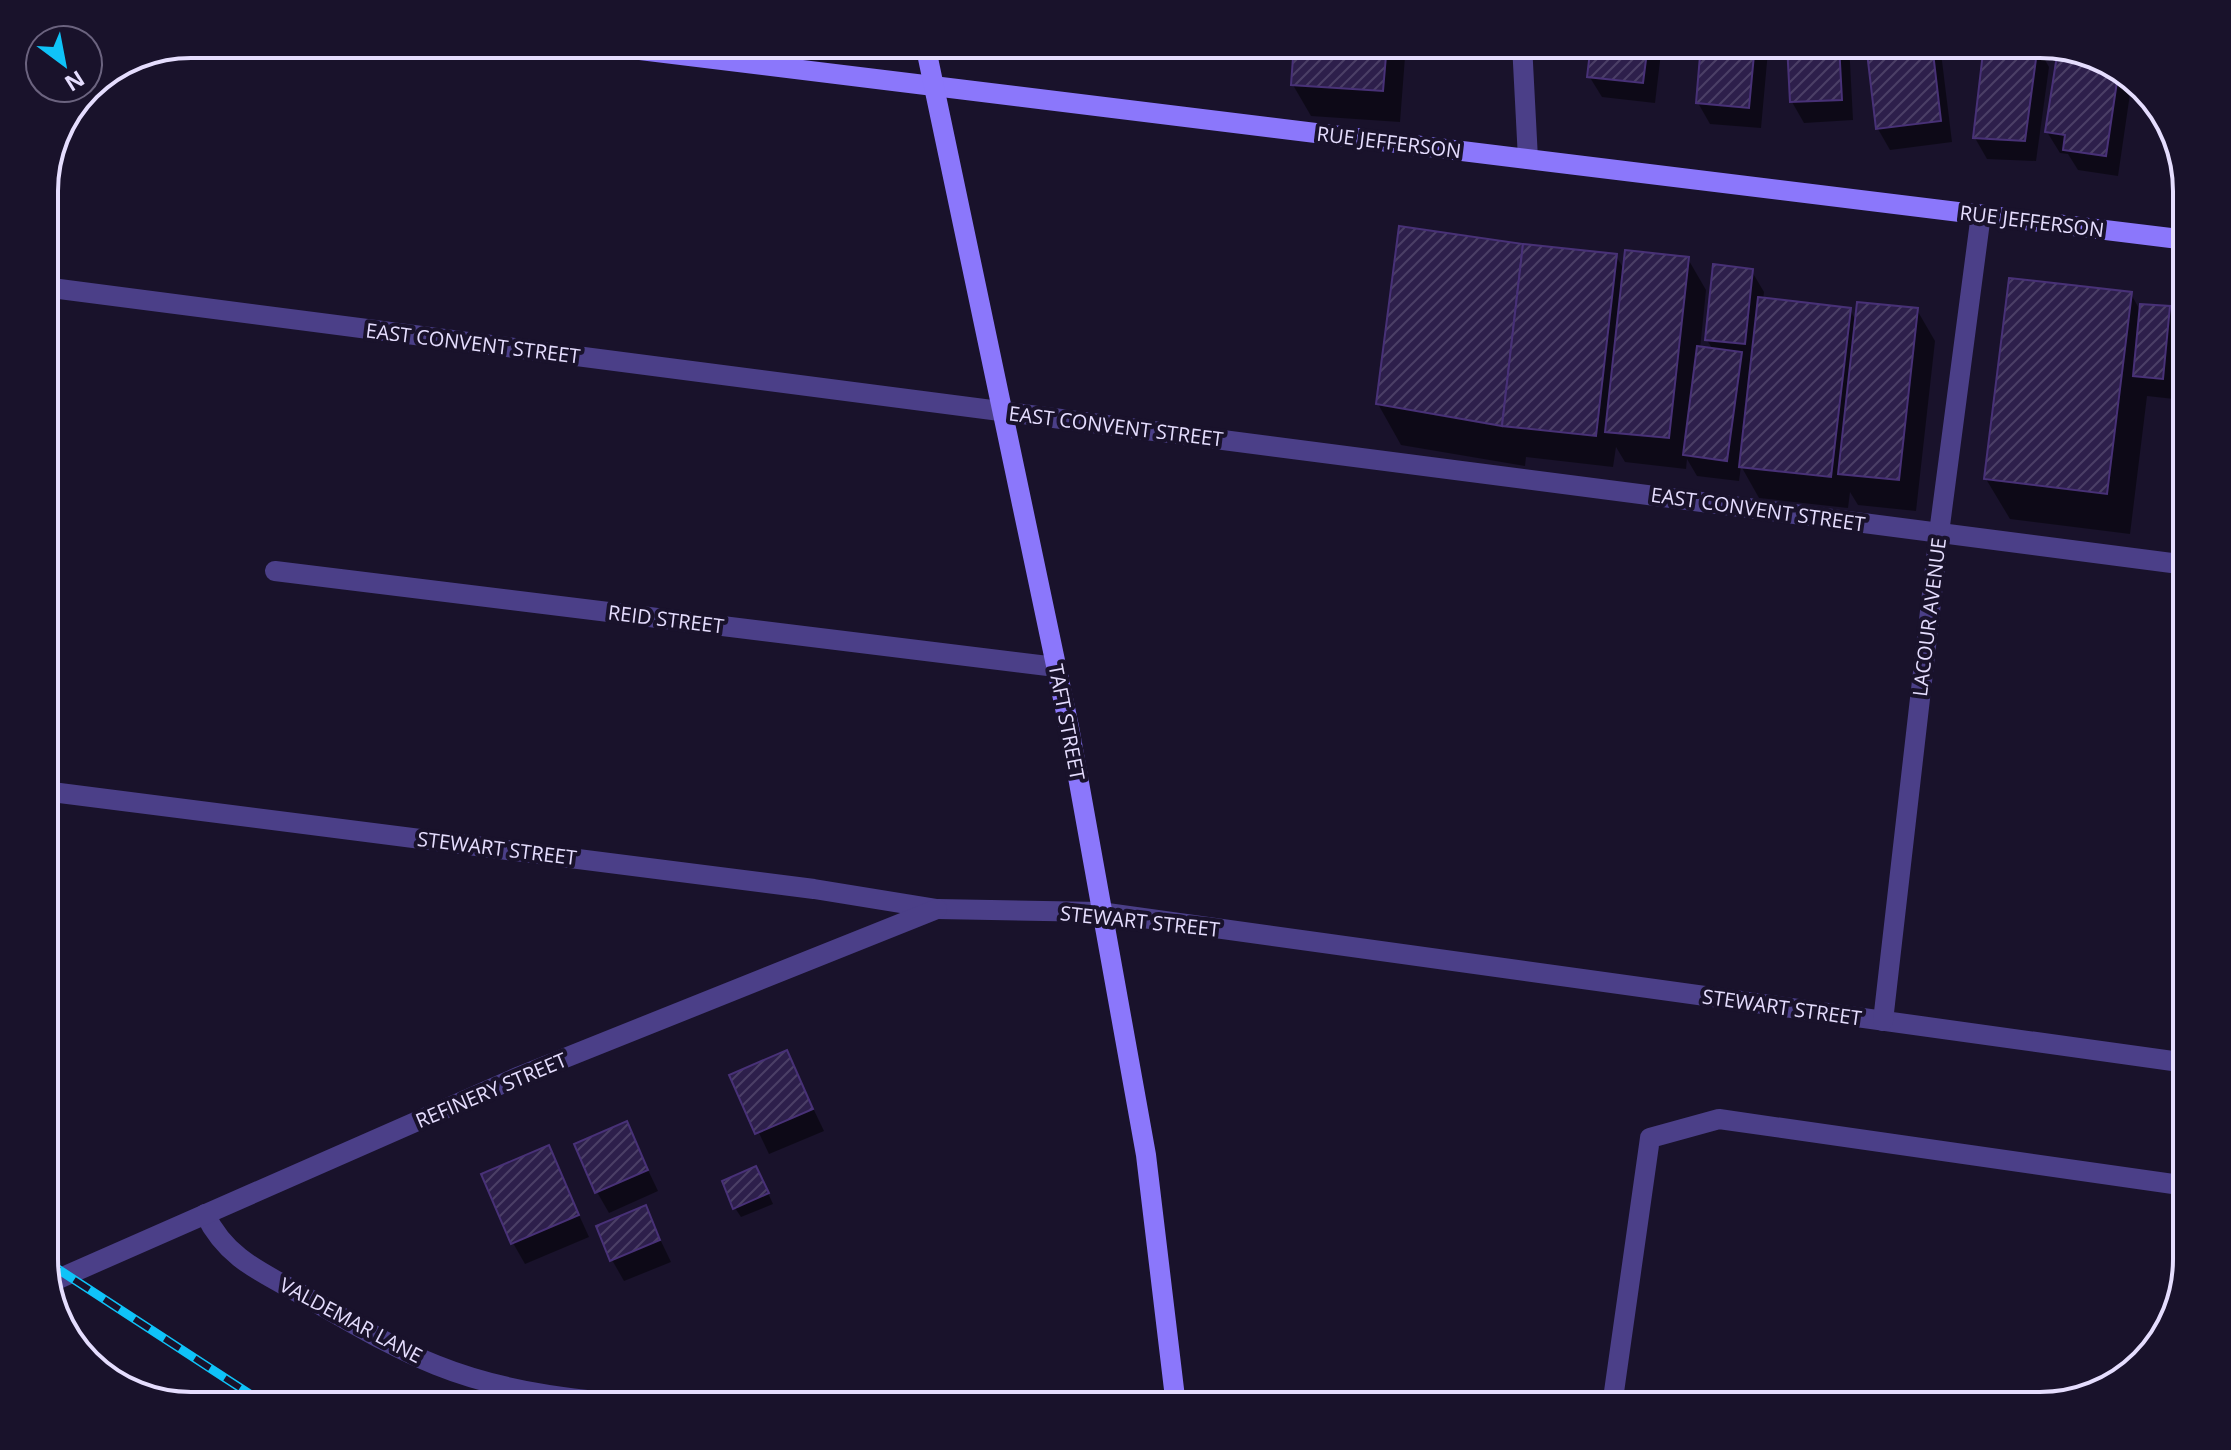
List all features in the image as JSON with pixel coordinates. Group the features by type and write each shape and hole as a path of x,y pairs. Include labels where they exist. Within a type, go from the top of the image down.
{"street":[{"name":"RUE JEFFERSON","path":"701,58 2173,238"},
{"name":"TAFT STREET","path":"928,58 1056,667 1146,1155 1174,1392"},
{"path":"1523,58 1528,159"},
{"name":"LACOUR AVENUE","path":"1883,1021 1939,533 1981,214"},
{"name":"EAST CONVENT STREET","path":"58,289 2173,563"},
{"name":"REID STREET","path":"275,571 1056,667"},
{"name":"STEWART STREET","path":"58,793 814,889 937,909 1100,912 2173,1061"},
{"name":"REFINERY STREET","path":"60,1278 520,1076 937,909"},
{"path":"1614,1392 1650,1138 1719,1119 2173,1184"},
{"name":"VALDEMAR LANE","path":"205,1214 217,1240 242,1261 385,1342 438,1366 511,1389 538,1392"}],"building":[{"path":"1293,58 1386,58 1383,91 1291,85"},
{"path":"1589,58 1646,58 1643,83 1587,77"},
{"path":"1700,58 1754,58 1749,108 1696,103"},
{"path":"1788,58 1840,58 1842,100 1790,102"},
{"path":"1868,58 1934,58 1941,121 1876,129"},
{"path":"1982,58 2036,58 2025,141 1973,138"},
{"path":"2056,59 2082,65 2117,82 2106,156 2063,150 2065,135 2045,132"},
{"path":"1399,226 1523,244 1502,426 1376,404"},
{"path":"1523,244 1617,254 1596,436 1502,426"},
{"path":"1625,250 1689,257 1669,438 1605,432"},
{"path":"1713,264 1753,269 1745,344 1705,340"},
{"path":"2009,278 2132,292 2107,494 1984,479"},
{"path":"1758,297 1851,308 1831,477 1739,467"},
{"path":"1857,302 1918,308 1899,480 1838,474"},
{"path":"2140,304 2170,306 2163,379 2133,376"},
{"path":"1697,346 1742,352 1727,461 1683,455"},
{"path":"787,1050 813,1109 755,1134 729,1075"},
{"path":"627,1121 648,1170 595,1193 574,1144"},
{"path":"549,1145 579,1215 511,1244 481,1174"},
{"path":"756,1166 769,1193 733,1209 722,1181"},
{"path":"646,1205 660,1240 610,1261 596,1226"}],"railway":[{"path":"58,1269 247,1392"}]}
